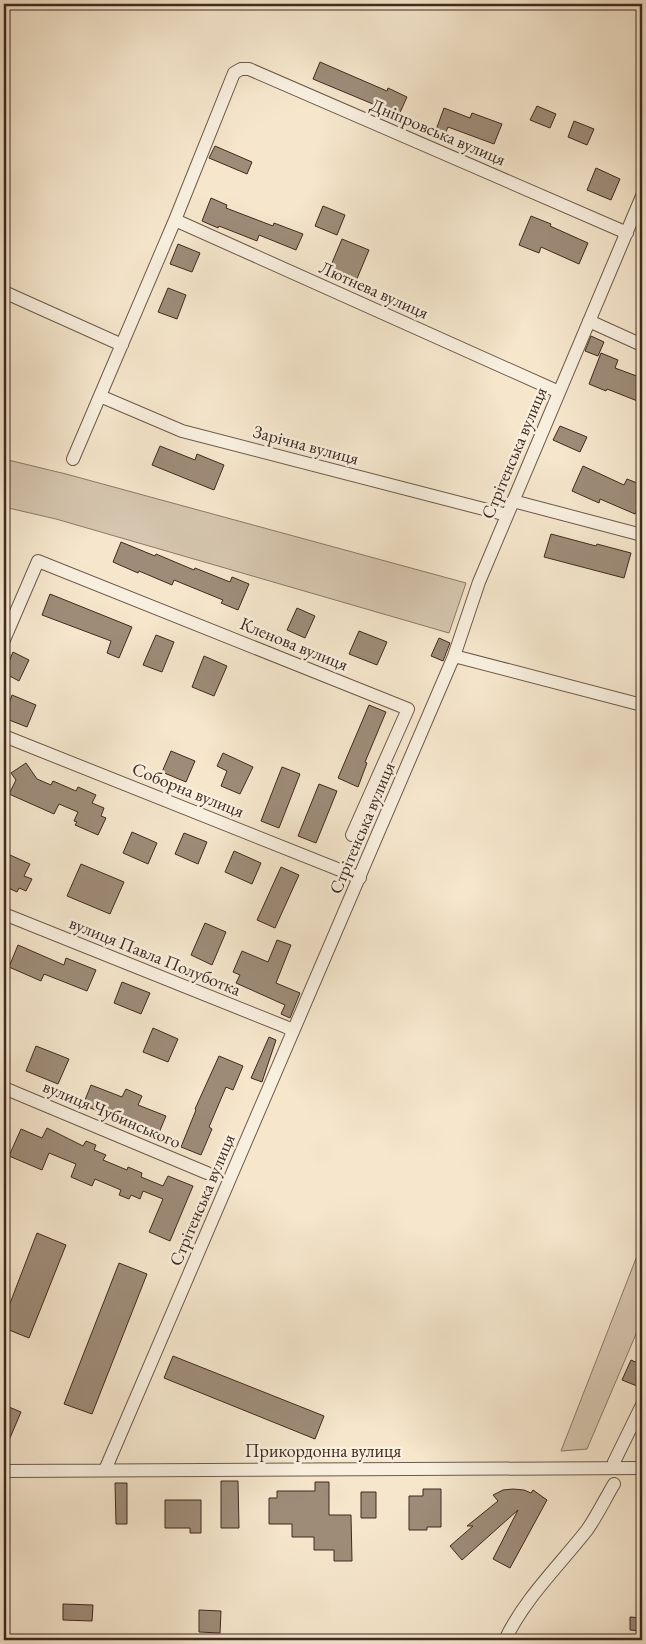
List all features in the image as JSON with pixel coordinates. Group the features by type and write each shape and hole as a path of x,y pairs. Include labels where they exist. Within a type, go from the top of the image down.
{"street":[{"name":"Дніпровська вулиця","path":"175,220 234,73 241,69 249,69 627,233"},
{"name":"Стрітенська вулиця","path":"105,1470 454,656 478,582 642,196"},
{"path":"73,459 175,220"},
{"name":"Лютнева вулиця","path":"175,220 559,392"},
{"path":"4,292 122,345"},
{"path":"589,321 642,345"},
{"name":"Зарічна вулиця","path":"100,396 182,431 507,515"},
{"path":"513,501 642,535"},
{"name":"Кленова вулиця","path":"8,620 38,561 408,709 352,835"},
{"path":"4,640 8,620"},
{"path":"454,656 642,704"},
{"name":"Соборна вулиця","path":"4,736 360,878"},
{"name":"вулиця Павла Полуботка","path":"4,914 293,1031"},
{"name":"вулиця Чубинського","path":"4,1088 207,1173"},
{"path":"614,1462 642,1405"},
{"name":"Прикордонна вулиця","path":"4,1471 642,1468"},
{"path":"505,1640 511,1627 533,1594 588,1529 614,1484"}],"shaded area":[{"path":"4,459 66,474 466,583 449,633 56,519 4,507"},
{"path":"642,1243 642,1320 587,1449 561,1451"}],"building":[{"path":"320,62 387,91 388,88 407,97 398,117 379,109 380,107 313,79"},
{"path":"537,106 556,114 550,128 530,120"},
{"path":"444,108 470,118 472,113 502,124 494,144 448,127 445,134 436,130"},
{"path":"574,121 594,129 587,145 568,137"},
{"path":"215,146 252,162 247,174 209,158"},
{"path":"596,168 620,179 611,200 587,190"},
{"path":"211,198 227,205 226,208 273,226 274,223 303,234 296,250 259,235 257,241 202,221"},
{"path":"323,206 345,215 337,235 315,226"},
{"path":"531,216 588,243 579,264 541,247 539,253 519,245"},
{"path":"342,239 369,250 356,281 329,270"},
{"path":"178,244 200,253 192,272 170,264"},
{"path":"168,288 186,295 177,319 158,312"},
{"path":"591,336 604,342 598,356 585,351"},
{"path":"601,353 618,360 615,368 642,378 640,402 589,384"},
{"path":"560,426 587,437 580,452 553,440"},
{"path":"160,446 195,460 197,454 224,465 214,490 152,465"},
{"path":"583,466 624,485 627,479 642,485 642,498 635,514 600,499 599,503 572,491"},
{"path":"551,534 631,553 624,578 544,557"},
{"path":"121,542 230,582 232,577 249,584 238,610 221,603 223,600 174,580 172,585 113,562"},
{"path":"50,594 132,627 119,658 107,653 111,641 42,615"},
{"path":"297,608 315,616 305,638 287,630"},
{"path":"359,631 387,642 377,665 349,654"},
{"path":"156,635 174,642 162,672 143,665"},
{"path":"439,638 450,643 443,661 431,656"},
{"path":"13,652 29,660 19,681 4,673"},
{"path":"204,656 227,666 214,696 192,687"},
{"path":"12,695 36,705 27,727 4,718"},
{"path":"369,705 386,712 365,762 367,763 358,787 338,778"},
{"path":"171,751 195,761 186,782 162,772"},
{"path":"223,753 253,767 240,794 221,786 227,771 217,766"},
{"path":"26,763 37,779 51,785 53,781 76,791 78,787 96,795 92,803 104,808 101,816 106,818 98,835 75,825 77,822 74,821 78,812 59,804 54,814 9,794 16,780 11,773"},
{"path":"282,767 300,774 279,828 261,821"},
{"path":"319,784 337,791 316,843 298,836"},
{"path":"132,832 157,843 148,864 123,853"},
{"path":"184,833 207,842 198,864 175,854"},
{"path":"234,851 261,863 252,884 225,872"},
{"path":"10,855 30,864 24,876 32,879 26,891 19,888 17,892 4,886 4,857 8,859"},
{"path":"81,864 124,882 110,914 67,896"},
{"path":"281,867 299,875 275,928 257,920"},
{"path":"205,923 226,932 212,965 191,955"},
{"path":"277,940 291,945 276,983 300,993 290,1018 281,1014 285,1005 236,983 240,975 233,972 242,951 268,962"},
{"path":"18,945 64,965 66,958 96,970 87,991 44,974 41,981 9,967"},
{"path":"122,982 150,993 141,1014 114,1003"},
{"path":"153,1028 178,1039 168,1062 143,1052"},
{"path":"269,1037 276,1040 262,1082 251,1078"},
{"path":"36,1046 69,1059 58,1084 26,1071"},
{"path":"219,1056 243,1066 233,1090 226,1087 209,1127 212,1129 201,1155 181,1147 195,1109"},
{"path":"91,1085 122,1097 126,1089 142,1096 138,1105 166,1116 158,1135 83,1105"},
{"path":"47,1128 83,1146 86,1141 96,1145 94,1150 106,1155 103,1160 127,1170 128,1167 142,1173 141,1177 163,1186 168,1176 193,1186 170,1241 149,1232 163,1199 143,1191 140,1199 131,1195 129,1199 119,1195 121,1190 95,1179 92,1186 71,1177 76,1164 49,1153 42,1170 9,1156 21,1129 42,1138"},
{"path":"37,1233 66,1245 29,1338 4,1328 4,1319"},
{"path":"119,1263 147,1274 92,1414 64,1404"},
{"path":"173,1356 324,1416 315,1439 164,1378"},
{"path":"631,1360 642,1365 642,1388 622,1380"},
{"path":"4,1405 21,1412 4,1452"},
{"path":"221,1481 238,1481 239,1528 221,1528"},
{"path":"315,1482 329,1482 329,1515 351,1515 352,1561 334,1561 334,1550 314,1550 314,1537 292,1537 292,1524 269,1524 269,1498 277,1498 277,1491 315,1491"},
{"path":"115,1483 127,1483 127,1524 116,1524"},
{"path":"423,1489 441,1489 441,1527 427,1527 427,1530 409,1530 409,1496 423,1496"},
{"path":"513,1489 531,1493 533,1490 547,1500 510,1568 493,1559 518,1510 462,1560 450,1546 473,1526 467,1526 498,1501 493,1495 503,1490"},
{"path":"361,1492 376,1492 376,1518 361,1518"},
{"path":"165,1500 201,1500 201,1533 190,1533 190,1528 165,1528"},
{"path":"63,1604 93,1605 92,1621 63,1620"},
{"path":"199,1610 221,1611 220,1633 199,1632"},
{"path":"630,1617 642,1618 642,1631 630,1630"}]}
